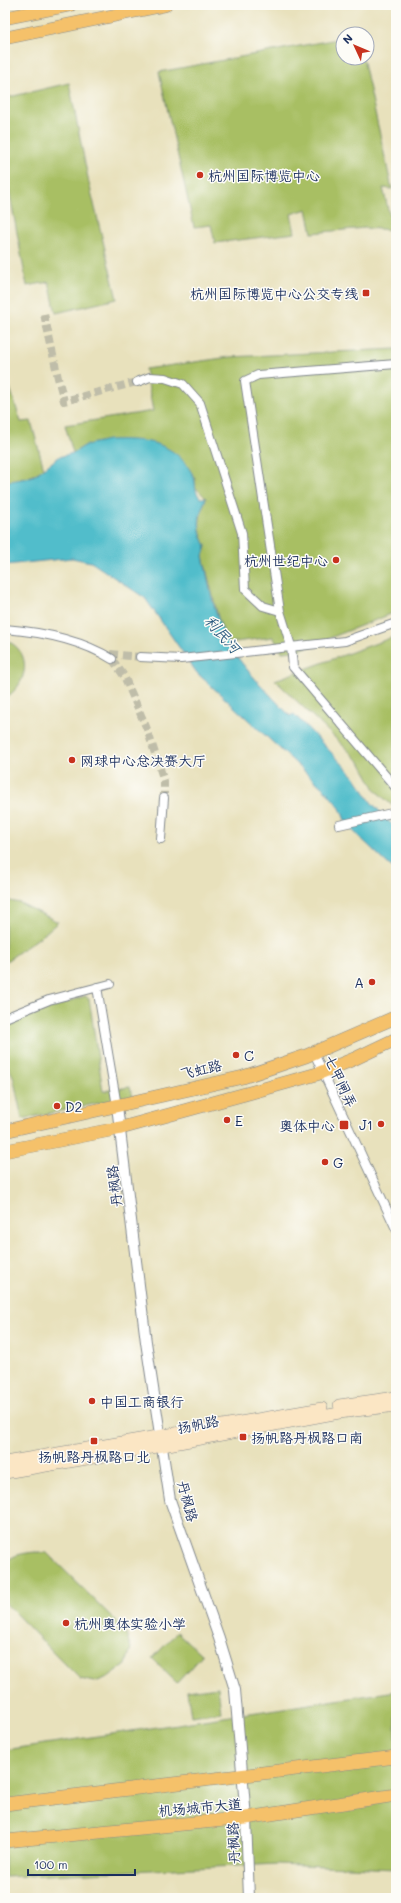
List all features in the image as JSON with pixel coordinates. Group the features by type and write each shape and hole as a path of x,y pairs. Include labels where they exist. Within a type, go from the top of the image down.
{"main road":[{"path":"5,18 70,5"},
{"path":"5,38 165,5"},
{"name":"飞虹路","path":"5,1131 242,1077 314,1053 396,1017"},
{"path":"5,1152 121,1128 249,1094 322,1071 354,1059 396,1039"},
{"path":"5,1462 162,1441 396,1397"},
{"name":"扬帆路","path":"5,1473 162,1441 339,1413 396,1406"},
{"name":"机场城市大道","path":"5,1804 396,1757"},
{"name":"机场城市大道","path":"5,1841 246,1818 396,1795"}],"street":[{"path":"396,364 258,375 245,381 280,611 291,646 293,667 396,788"},
{"path":"137,382 150,377 165,378 183,384 200,403 242,533 245,589 263,606 280,611"},
{"path":"140,657 181,658 345,641 396,623"},
{"path":"5,629 53,635 109,656"},
{"path":"161,839 164,798"},
{"path":"339,825 394,813"},
{"path":"5,1018 49,1000 110,984"},
{"path":"97,987 117,1106"},
{"name":"七甲闸弄","path":"314,1053 396,1229"},
{"name":"丹枫路","path":"117,1106 121,1128 146,1342 170,1500 219,1638 235,1690 241,1776 246,1818 249,1898"}],"green space":[{"name":"杭州国际博览中心","path":"335,39 335,66 365,66 392,189 383,188 393,230 365,228 312,233 307,209 291,214 295,233 215,243 211,225 194,227 159,72"},
{"path":"69,83 89,183 117,299 56,313 49,282 27,286 5,169 5,98"},
{"name":"杭州世纪中心","path":"396,349 396,612 297,651 282,652 273,637 228,643 219,621 203,556 206,546 201,533 200,517 206,498 195,487 195,478 86,445 73,453 65,425 153,411 145,369 230,357"},
{"path":"5,373 21,422 31,421 44,469 27,478 5,482"},
{"path":"396,636 396,809 376,791 360,762 275,680"},
{"path":"5,640 14,645 20,652 24,660 24,668 23,677 19,685 5,698"},
{"path":"5,900 20,903 58,922 43,935 5,962"},
{"path":"85,996 89,998 103,1091 130,1087 133,1096 22,1119 13,1076 5,1061 5,1024"},
{"path":"36,1552 47,1553 124,1629 131,1648 126,1664 108,1677 95,1682 80,1679 5,1603 5,1564 15,1556"},
{"path":"177,1632 202,1655 177,1683 152,1659"},
{"path":"218,1687 221,1712 191,1716 187,1691"},
{"path":"396,1691 396,1869 277,1864 5,1877 5,1750"}],"water":[{"name":"利民河","path":"108,440 134,440 157,444 167,448 185,463 193,475 198,495 200,498 206,498 199,522 199,527 206,546 203,556 219,623 229,644 249,672 265,690 290,716 294,714 354,776 371,802 396,829 396,870 347,825 340,808 326,791 197,673 145,598 91,562 72,558 5,565 5,482 35,475 59,457 73,453 86,445"}],"tunnel":[{"path":"44,314 64,401 137,382"},
{"path":"110,654 140,657"},
{"path":"112,659 124,676 147,729 164,781 164,798"}],"place":[{"name":"杭州国际博览中心","path":"200,175"},
{"name":"杭州国际博览中心公交专线","path":"366,293"},
{"name":"杭州世纪中心","path":"336,560"},
{"name":"网球中心总决赛大厅","path":"72,760"},
{"name":"A","path":"372,982"},
{"name":"C","path":"236,1055"},
{"name":"D2","path":"57,1106"},
{"name":"E","path":"227,1120"},
{"name":"J1","path":"381,1124"},
{"name":"奥体中心","path":"344,1125"},
{"name":"G","path":"325,1162"},
{"name":"中国工商银行","path":"92,1401"},
{"name":"扬帆路丹枫路口南","path":"243,1437"},
{"name":"扬帆路丹枫路口北","path":"94,1441"},
{"name":"杭州奥体实验小学","path":"66,1623"}]}
